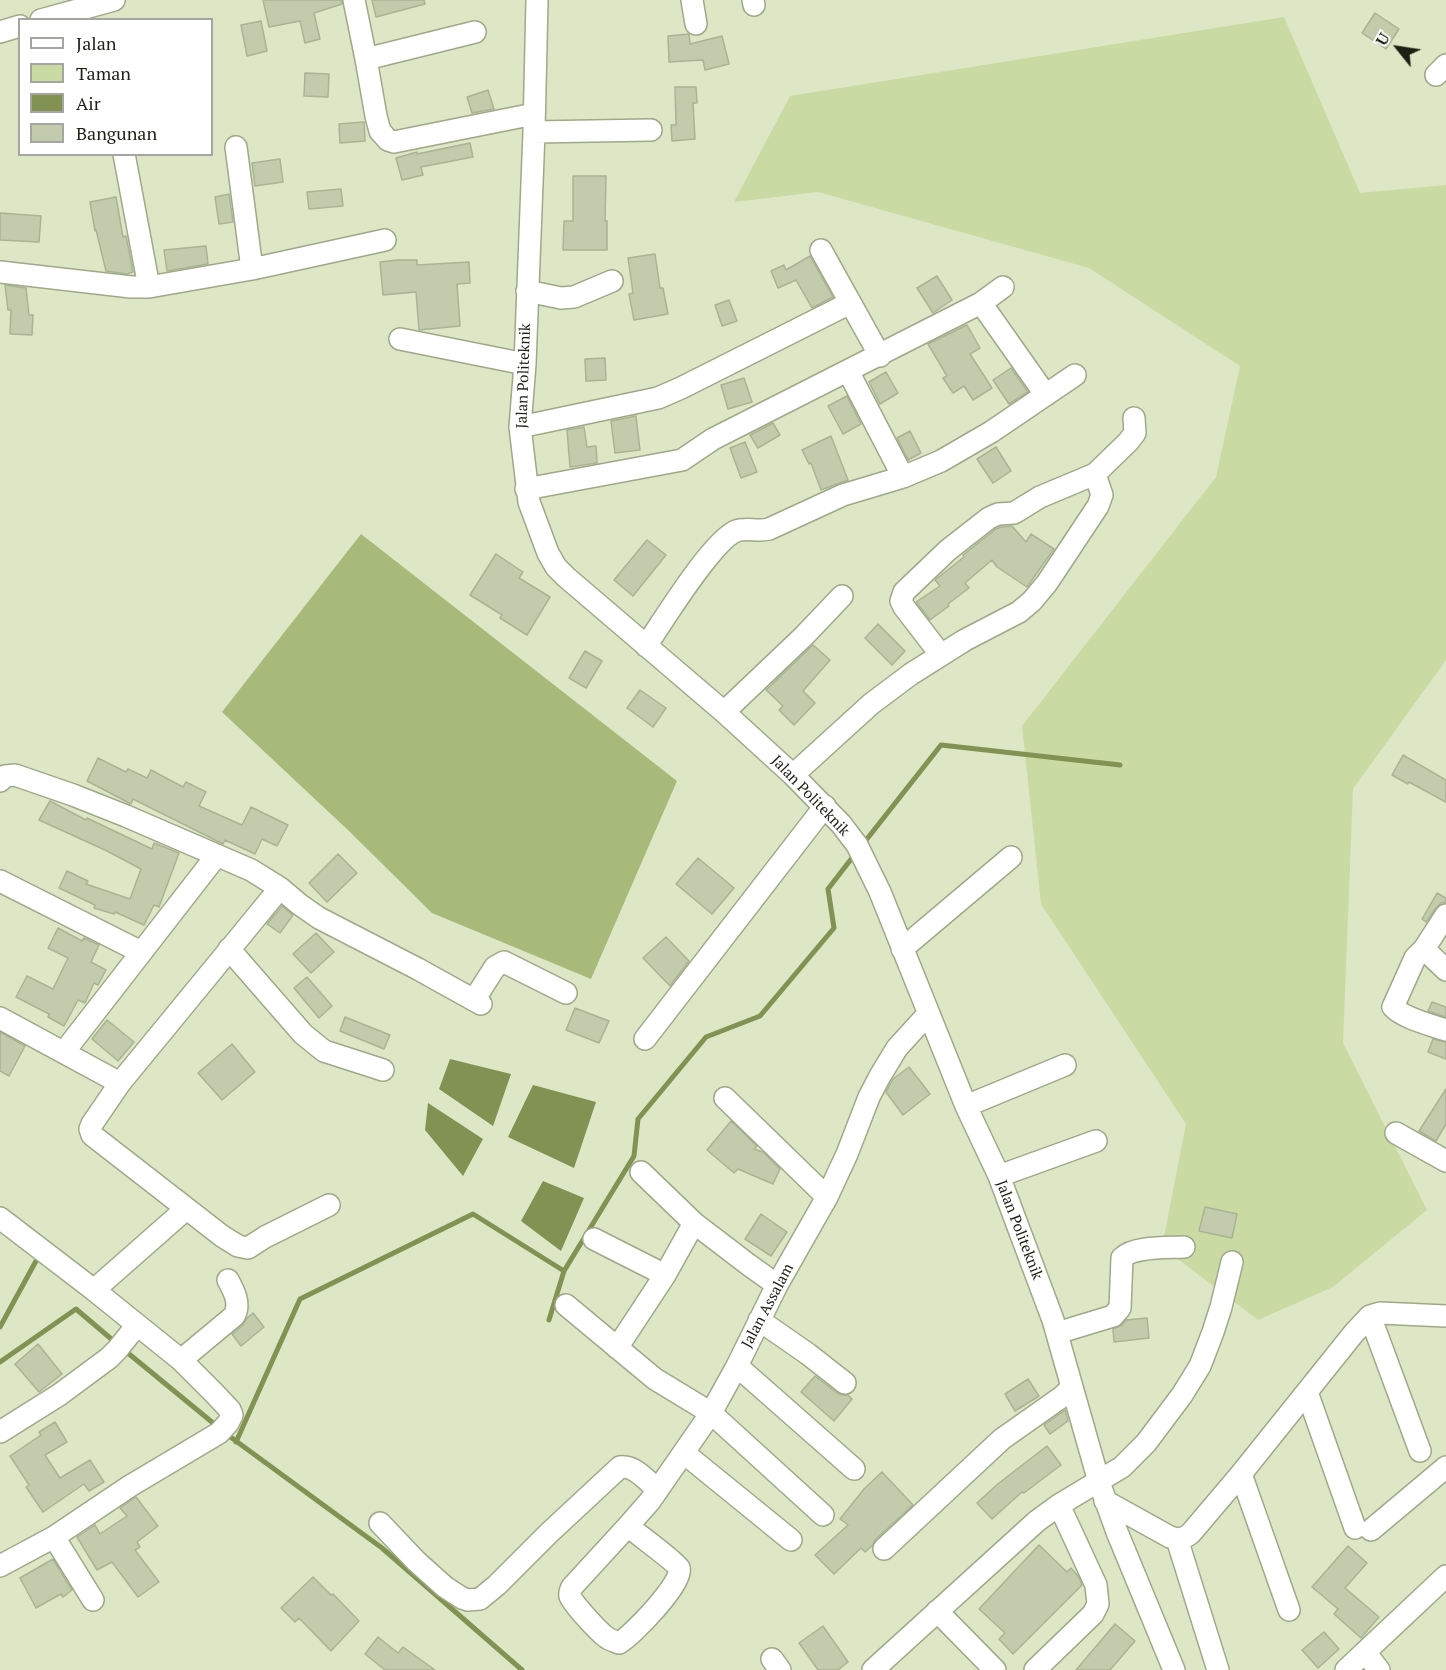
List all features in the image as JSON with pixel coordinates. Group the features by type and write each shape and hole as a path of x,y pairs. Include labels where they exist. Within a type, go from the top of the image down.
{"street":[{"path":"354,0 376,116 380,131 388,140 394,142 534,123 651,129"},
{"name":"Jalan Politeknik","path":"537,0 525,364 520,427 526,489 535,522 556,567 724,712 793,775 842,824 859,849 880,892 966,1106 999,1176 1056,1333 1102,1492 1174,1670"},
{"path":"692,0 696,24"},
{"path":"44,18 65,6 103,8"},
{"path":"0,32 18,27"},
{"path":"366,59 475,32"},
{"path":"236,147 252,269"},
{"path":"128,156 149,287"},
{"path":"0,272 131,287 149,287 252,269 385,240"},
{"path":"821,250 880,356"},
{"path":"527,291 561,298 574,297 612,281"},
{"path":"526,489 682,460 713,439 880,356 981,303 1003,287"},
{"path":"520,427 658,398 850,303"},
{"path":"981,303 1045,394"},
{"path":"400,339 525,364"},
{"path":"848,371 903,477"},
{"path":"646,646 709,556 735,532 769,529 843,495 903,477 941,461 991,432 1075,375"},
{"path":"941,656 901,601 904,592 948,550 989,518 998,514 1014,513 1040,497 1095,474 1135,433 1134,417"},
{"path":"793,775 871,704 911,674 965,640 1019,612 1032,601 1047,583 1098,506 1102,495 1095,474"},
{"path":"724,712 804,636 842,596"},
{"path":"0,781 5,776 15,775 126,816 251,870 280,888 319,918 477,1002 495,967 504,962 566,993"},
{"path":"645,1039 825,806"},
{"path":"64,1052 217,855"},
{"path":"902,949 1011,857"},
{"path":"0,881 141,952"},
{"path":"280,888 120,1083 90,1129 92,1135 186,1209 222,1236 245,1248 329,1206"},
{"path":"1446,915 1424,949 1415,958 1393,1006 1397,1011 1446,1030"},
{"path":"229,949 316,1046 383,1070"},
{"path":"1424,949 1446,970"},
{"name":"Jalan Assalam","path":"628,1527 670,1559 680,1570 670,1590 636,1630 619,1643 604,1635 571,1598 570,1590 628,1527 658,1490 711,1413 777,1285 827,1197 880,1076 897,1048 928,1014"},
{"path":"0,1018 120,1083"},
{"path":"966,1106 1065,1065"},
{"path":"724,1098 827,1197"},
{"path":"1396,1133 1446,1161"},
{"path":"999,1176 1096,1141"},
{"path":"641,1172 694,1223 777,1285"},
{"path":"94,1290 186,1209"},
{"path":"0,1218 94,1290 127,1337 181,1360 230,1410 232,1415 223,1428 54,1537 0,1566"},
{"path":"617,1348 694,1223"},
{"path":"594,1239 664,1275"},
{"path":"1056,1333 1113,1316 1120,1308 1122,1258 1126,1254 1184,1247"},
{"path":"873,1670 1018,1537 1059,1505 1102,1492 1135,1455 1182,1395 1200,1366 1214,1332 1232,1262"},
{"path":"181,1360 237,1312 238,1304 228,1280"},
{"path":"566,1305 655,1379 711,1413 824,1515"},
{"path":"1177,1539 1191,1533 1370,1316 1380,1312 1446,1316"},
{"path":"1370,1316 1420,1451"},
{"path":"759,1320 845,1383"},
{"path":"0,1432 59,1395 127,1337"},
{"path":"737,1366 854,1469"},
{"path":"884,1549 1002,1439 1063,1396 1072,1387"},
{"path":"1307,1392 1363,1529 1446,1467"},
{"path":"684,1453 791,1540"},
{"path":"380,1523 416,1561 445,1587 462,1598 474,1600 480,1599 497,1585 620,1467 631,1468 658,1490"},
{"path":"1241,1474 1289,1610"},
{"path":"1102,1492 1177,1539 1218,1670"},
{"path":"1035,1670 1093,1614 1098,1604 1096,1585 1059,1505"},
{"path":"54,1537 93,1600"},
{"path":"1346,1670 1446,1575"},
{"path":"937,1611 995,1670"},
{"path":"1365,1652 1379,1670"}],"green space":[{"path":"1284,17 1360,193 1446,185 1446,660 1353,789 1343,1043 1427,1210 1333,1287 1258,1320 1162,1247 1186,1124 1041,904 1022,726 1216,477 1240,366 1089,268 818,192 734,202 790,96"}],"shaded area":[{"path":"361,534 677,781 591,979 432,913 349,831 222,712"}],"water":[{"path":"450,1059 511,1074 493,1126 439,1089"},
{"path":"533,1085 596,1102 574,1168 508,1137"},
{"path":"428,1103 483,1139 463,1176 425,1130"},
{"path":"543,1181 584,1198 561,1251 521,1221"}],"building":[{"path":"263,0 342,0 342,4 314,13 320,39 305,43 300,21 269,27"},
{"path":"372,0 424,0 425,4 376,17"},
{"path":"1375,13 1399,29 1386,49 1362,33"},
{"path":"261,21 267,51 247,56 241,25"},
{"path":"689,34 690,44 722,36 729,64 705,70 703,60 669,62 668,36"},
{"path":"305,73 329,74 328,97 304,96"},
{"path":"675,87 696,87 697,103 693,103 695,139 672,141 671,125 676,125"},
{"path":"488,90 494,109 472,113 467,97"},
{"path":"364,122 365,141 340,143 339,124"},
{"path":"470,143 473,157 421,167 423,175 402,180 396,158"},
{"path":"280,159 283,182 255,186 252,163"},
{"path":"573,176 606,176 607,250 563,250 564,221 573,221"},
{"path":"341,189 343,206 309,209 307,192"},
{"path":"229,194 233,222 219,224 215,197"},
{"path":"116,197 123,237 126,236 133,272 127,274 106,271 90,202"},
{"path":"0,213 41,216 39,242 0,240"},
{"path":"206,246 208,264 167,271 164,250"},
{"path":"655,254 660,288 663,288 668,314 634,320 629,294 633,293 628,258"},
{"path":"810,256 833,297 812,308 796,280 778,288 771,271 784,265 786,270"},
{"path":"417,260 417,265 469,262 470,283 457,284 460,326 419,330 416,292 383,295 380,262"},
{"path":"937,276 952,300 933,313 917,288"},
{"path":"5,285 26,288 29,315 33,315 32,335 10,334 11,310 8,310"},
{"path":"729,300 737,321 722,326 715,305"},
{"path":"967,325 980,348 970,354 992,388 973,400 964,386 953,393 943,378 947,376 928,344"},
{"path":"605,358 606,380 586,381 585,359"},
{"path":"1011,368 1028,392 1009,404 993,380"},
{"path":"886,372 898,393 880,404 869,382"},
{"path":"744,378 752,402 728,409 721,385"},
{"path":"847,396 861,424 843,434 828,406"},
{"path":"636,416 640,450 615,453 611,421"},
{"path":"773,423 780,435 758,448 750,435"},
{"path":"584,427 587,447 596,446 597,463 570,467 567,430"},
{"path":"910,431 921,453 908,460 897,438"},
{"path":"831,436 848,480 821,490 811,463 809,464 802,450"},
{"path":"745,442 757,472 741,478 730,448"},
{"path":"996,447 1011,471 993,483 977,459"},
{"path":"1012,526 1026,542 1031,534 1054,549 1027,587 997,567 992,560 965,583 969,588 930,620 916,602 940,586 935,580 996,529"},
{"path":"647,540 666,555 633,596 614,580"},
{"path":"496,554 523,572 519,578 550,597 527,635 500,618 502,615 470,595"},
{"path":"878,624 905,651 892,665 865,638"},
{"path":"813,645 830,660 803,691 815,703 794,725 779,710 783,706 766,690"},
{"path":"585,651 602,661 586,688 569,678"},
{"path":"640,690 666,708 653,727 627,708"},
{"path":"1403,755 1446,780 1446,802 1392,775"},
{"path":"98,758 126,772 128,769 147,778 151,770 183,787 186,782 206,792 199,806 242,825 251,807 288,825 277,846 262,839 255,854 225,840 223,844 133,799 131,804 87,781"},
{"path":"50,801 86,820 87,818 152,849 154,843 179,853 159,907 154,905 144,925 115,912 114,914 94,908 95,905 59,888 67,871 88,881 86,884 130,899 141,869 39,820"},
{"path":"338,854 357,873 327,902 309,883"},
{"path":"698,858 734,888 712,914 676,884"},
{"path":"1437,893 1446,898 1446,902 1436,908 1426,922 1422,919"},
{"path":"282,906 293,915 280,933 267,924"},
{"path":"58,928 82,941 84,938 99,945 91,962 106,970 98,985 94,983 85,1003 78,1000 64,1026 48,1017 49,1014 16,997 27,976 53,989 68,958 48,948"},
{"path":"316,933 334,952 311,973 293,954"},
{"path":"666,937 689,961 670,986 643,958"},
{"path":"307,977 332,1006 319,1018 294,988"},
{"path":"1432,1002 1446,1007 1446,1017 1428,1011"},
{"path":"575,1008 609,1021 599,1043 566,1030"},
{"path":"345,1017 390,1035 384,1049 340,1031"},
{"path":"107,1020 134,1042 118,1061 92,1039"},
{"path":"0,1032 25,1046 9,1076 0,1071"},
{"path":"1433,1039 1446,1042 1446,1059 1428,1052"},
{"path":"232,1044 255,1072 222,1100 198,1073"},
{"path":"909,1067 930,1094 903,1115 886,1092 893,1079"},
{"path":"1446,1089 1446,1124 1436,1141 1419,1131"},
{"path":"731,1121 757,1146 754,1149 763,1152 780,1169 773,1184 738,1169 734,1173 707,1150"},
{"path":"1205,1207 1237,1214 1232,1238 1199,1231"},
{"path":"761,1214 787,1232 771,1256 745,1239"},
{"path":"253,1313 264,1327 241,1346 232,1334"},
{"path":"1147,1318 1149,1338 1114,1342 1113,1329 1122,1325 1126,1320"},
{"path":"38,1344 62,1374 39,1392 15,1364"},
{"path":"815,1376 837,1393 848,1395 852,1399 834,1421 801,1392"},
{"path":"1028,1379 1039,1396 1015,1411 1005,1394"},
{"path":"1065,1410 1068,1421 1050,1434 1044,1425"},
{"path":"55,1422 67,1442 45,1455 60,1478 90,1460 104,1482 89,1491 84,1484 43,1512 26,1487 29,1485 10,1456 41,1435 39,1432"},
{"path":"1047,1446 1061,1465 1024,1493 1022,1492 992,1519 977,1503"},
{"path":"882,1472 913,1505 875,1540 872,1546 865,1552 861,1548 834,1574 815,1555 848,1525 840,1519 864,1489"},
{"path":"136,1497 158,1526 137,1542 140,1547 135,1550 159,1582 138,1597 112,1562 97,1570 77,1537 95,1525 100,1534 127,1516 120,1508"},
{"path":"1039,1545 1067,1572 1071,1568 1082,1585 1013,1654 999,1639 1005,1633 979,1609"},
{"path":"1348,1546 1367,1563 1345,1588 1379,1617 1361,1638 1334,1614 1338,1609 1312,1587"},
{"path":"53,1559 72,1590 63,1597 61,1594 36,1608 20,1578"},
{"path":"313,1577 359,1621 331,1651 299,1618 295,1622 281,1608"},
{"path":"1115,1624 1135,1641 1110,1670 1076,1670"},
{"path":"823,1626 848,1662 838,1670 818,1670 799,1643"},
{"path":"1324,1632 1339,1649 1318,1668 1302,1650"},
{"path":"378,1637 398,1653 403,1647 435,1670 385,1670 365,1654"}],"waterway":[{"path":"863,844 941,745 1120,765"},
{"path":"549,1320 564,1271 634,1156 638,1119 706,1037 760,1016 834,928 828,889 855,854"},
{"path":"236,1442 300,1299 473,1214 564,1271"},
{"path":"0,1327 36,1261"},
{"path":"0,1362 76,1309 116,1343"},
{"path":"123,1349 218,1427"},
{"path":"225,1433 382,1548 522,1670"}]}
